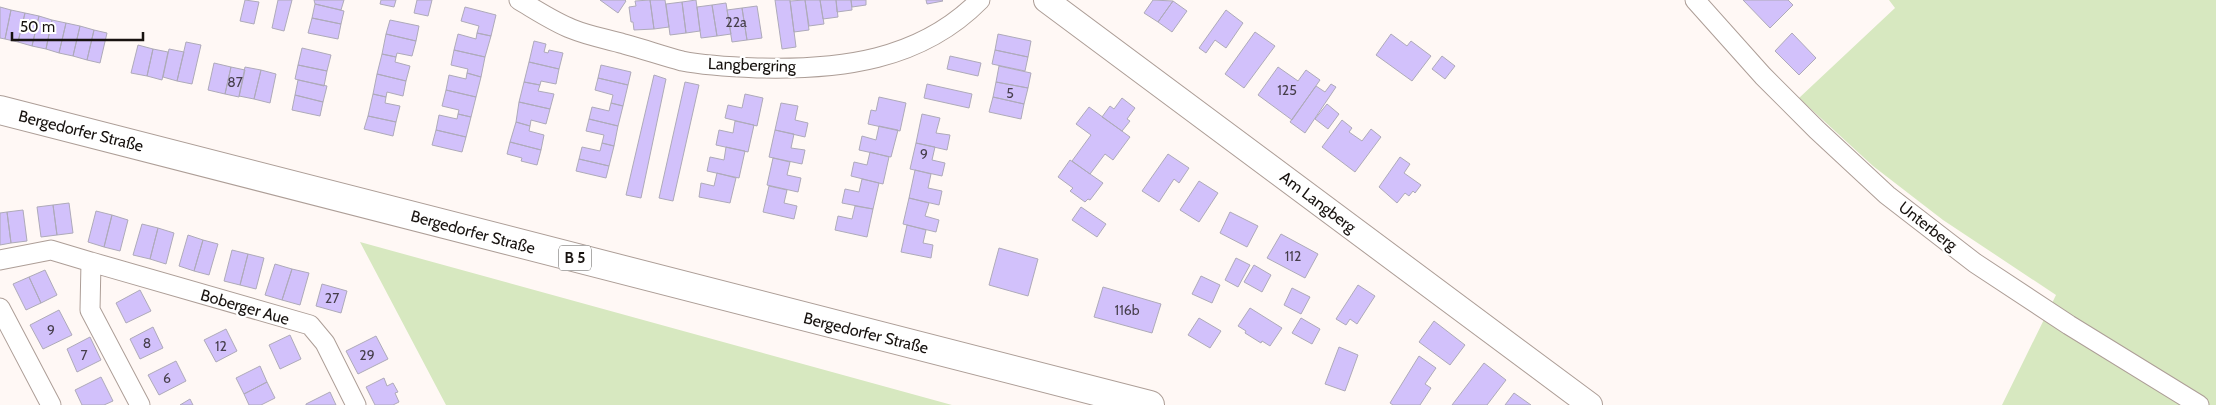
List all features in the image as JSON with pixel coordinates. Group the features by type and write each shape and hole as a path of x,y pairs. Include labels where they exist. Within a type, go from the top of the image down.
{"main road":[{"name":"Bergedorfer Straße","path":"0,110 1150,405"}],"street":[{"name":"Langbergring","path":"519,0 573,29 683,61 728,67 778,68 838,66 880,57 914,46 939,34 965,15 980,0"},
{"name":"Am Langberg","path":"1046,0 1590,405"},
{"name":"Unterberg","path":"1695,0 1763,76 1803,117 1887,195 1975,263 2069,325 2199,405"},
{"name":"Boberger Aue","path":"0,260 51,250 310,325 325,343 356,405"},
{"path":"92,262 90,310 140,405"},
{"path":"0,308 50,405"}],"green space":[{"path":"1889,0 2216,0 2216,405 2002,405 2056,295 1943,220 1873,166 1799,98 1895,8"},
{"path":"360,242 952,405 446,405"}],"building":[{"path":"245,0 259,2 254,24 240,21"},
{"path":"278,0 292,0 284,31 272,28"},
{"path":"314,0 344,0 341,10 315,4"},
{"path":"381,0 396,0 394,7 380,4"},
{"path":"417,0 432,0 428,16 414,13"},
{"path":"600,0 625,0 626,1 618,13"},
{"path":"650,0 665,0 669,27 654,29"},
{"path":"650,0 654,29 634,30 629,7 636,6 635,1"},
{"path":"696,0 700,31 686,33 682,2"},
{"path":"775,0 790,0 796,47 782,49"},
{"path":"805,0 820,0 824,24 809,26"},
{"path":"805,0 809,30 794,32 790,1"},
{"path":"820,0 836,0 838,17 823,19"},
{"path":"836,0 851,0 852,10 837,12"},
{"path":"851,0 866,0 866,5 852,7"},
{"path":"926,0 942,0 943,1 927,4"},
{"path":"1153,0 1173,1 1158,22 1144,13"},
{"path":"1743,0 1788,0 1793,5 1770,28"},
{"path":"1173,1 1187,11 1172,32 1158,22"},
{"path":"682,2 686,33 670,35 666,4"},
{"path":"726,3 731,34 717,36 712,5"},
{"path":"315,4 344,11 341,24 312,18"},
{"path":"712,5 717,36 701,38 697,7"},
{"path":"757,6 762,38 747,40 742,8"},
{"path":"0,7 11,10 5,39 0,38"},
{"path":"465,7 496,15 491,36 477,33 479,26 461,21"},
{"path":"742,8 747,40 732,42 727,10"},
{"path":"11,10 25,13 18,42 5,39"},
{"path":"1226,10 1243,23 1226,48 1215,40 1206,53 1199,48"},
{"path":"25,13 39,16 32,46 18,42"},
{"path":"39,16 52,20 46,49 32,46"},
{"path":"312,18 341,24 338,39 308,33"},
{"path":"52,20 66,23 59,53 46,49"},
{"path":"390,20 419,26 416,41 386,34"},
{"path":"66,23 80,26 73,56 59,53"},
{"path":"80,26 94,30 87,60 73,56"},
{"path":"94,30 107,33 100,63 87,60"},
{"path":"1255,32 1275,46 1244,88 1225,74"},
{"path":"477,33 491,36 485,57 454,50 458,34 476,39"},
{"path":"1792,33 1816,58 1799,75 1775,51"},
{"path":"386,34 416,41 412,56 397,53 396,57 382,54"},
{"path":"998,34 1031,41 1028,57 995,50"},
{"path":"1391,34 1407,46 1411,41 1431,56 1412,81 1376,55"},
{"path":"534,41 546,44 544,52 548,53 549,50 563,53 559,69 529,62"},
{"path":"186,42 201,45 192,84 177,81"},
{"path":"138,45 153,49 147,76 131,73"},
{"path":"302,48 331,55 327,71 298,65"},
{"path":"153,49 168,52 162,80 147,76"},
{"path":"169,49 184,52 177,81 163,77"},
{"path":"454,50 485,57 481,77 467,73 468,69 451,65"},
{"path":"995,50 1028,57 1025,71 992,64"},
{"path":"382,54 396,57 395,62 410,66 406,81 377,74"},
{"path":"950,56 981,63 978,76 947,69"},
{"path":"1442,56 1455,66 1445,79 1432,69"},
{"path":"529,62 559,69 556,84 541,81 540,85 524,82"},
{"path":"214,63 231,67 225,94 208,90"},
{"path":"298,65 327,71 324,86 295,79"},
{"path":"601,65 631,72 628,85 598,78"},
{"path":"999,66 1031,73 1028,88 996,82"},
{"path":"231,67 245,70 239,97 225,94"},
{"path":"245,67 261,70 254,99 239,96"},
{"path":"1278,67 1298,81 1306,70 1320,80 1292,120 1258,95"},
{"path":"261,70 276,74 270,103 254,99"},
{"path":"467,73 481,77 476,97 446,90 449,75 466,79"},
{"path":"377,74 406,81 403,96 387,92 386,97 373,94"},
{"path":"654,75 666,79 641,198 626,195"},
{"path":"598,78 628,85 623,106 611,103 613,95 595,90"},
{"path":"298,80 327,86 323,102 295,95"},
{"path":"524,82 540,85 538,91 554,94 550,109 519,102"},
{"path":"685,82 699,85 673,201 659,198"},
{"path":"996,82 1028,88 1024,104 993,97"},
{"path":"927,84 972,94 969,108 924,98"},
{"path":"1331,84 1336,87 1305,133 1290,122 1316,86 1325,92"},
{"path":"446,90 476,97 471,117 458,114 459,110 442,106"},
{"path":"373,94 386,97 385,103 400,106 396,122 368,116"},
{"path":"745,94 763,98 757,126 725,118 728,105 742,108"},
{"path":"295,95 323,102 320,116 292,110"},
{"path":"879,97 906,103 900,131 868,124 871,110 876,111"},
{"path":"993,97 1024,104 1021,119 989,112"},
{"path":"1122,98 1135,108 1127,119 1130,121 1122,131 1102,117 1110,106 1114,109"},
{"path":"519,102 550,109 546,124 531,120 530,126 516,122"},
{"path":"611,103 623,106 618,126 589,119 592,107 609,111"},
{"path":"781,103 798,106 795,120 808,123 805,137 775,130"},
{"path":"1327,104 1339,114 1328,129 1315,119"},
{"path":"1089,107 1130,137 1113,160 1105,154 1090,174 1072,161 1091,135 1076,124"},
{"path":"458,114 471,117 466,137 436,130 439,115 457,119"},
{"path":"922,114 940,118 936,133 950,135 947,150 916,143"},
{"path":"368,116 396,122 393,136 364,129"},
{"path":"589,119 618,126 614,146 602,143 604,135 586,131"},
{"path":"1342,120 1352,128 1349,132 1362,141 1371,129 1381,137 1355,172 1322,147"},
{"path":"735,121 754,125 748,152 716,145 719,130 733,133"},
{"path":"516,122 530,126 529,131 544,135 541,150 510,142"},
{"path":"879,126 898,130 891,157 859,150 862,136 876,140"},
{"path":"436,130 466,137 462,152 432,145"},
{"path":"775,130 794,134 791,148 805,150 802,164 769,157"},
{"path":"510,142 541,150 537,165 521,161 522,158 507,154"},
{"path":"602,143 614,146 609,166 579,159 582,147 600,151"},
{"path":"916,143 935,147 932,160 945,163 942,176 910,169"},
{"path":"726,147 745,151 739,178 707,171 710,157 724,160"},
{"path":"870,152 889,157 883,184 851,176 854,162 867,165"},
{"path":"1168,154 1189,168 1179,183 1174,179 1159,202 1142,191"},
{"path":"1400,157 1410,164 1404,173 1421,185 1415,193 1413,191 1409,196 1405,193 1397,203 1379,187"},
{"path":"773,158 790,162 787,175 801,178 798,192 767,185"},
{"path":"579,159 609,166 606,178 576,171"},
{"path":"1070,160 1103,183 1090,200 1088,199 1085,202 1070,191 1073,188 1058,177"},
{"path":"915,170 931,174 928,188 942,191 939,205 909,198"},
{"path":"717,173 736,178 730,203 699,197 701,183 714,186"},
{"path":"862,179 879,183 873,209 842,203 845,189 859,192"},
{"path":"1199,181 1218,193 1199,222 1180,210"},
{"path":"769,186 787,190 784,203 797,206 794,219 763,212"},
{"path":"909,198 929,203 925,216 939,220 936,232 903,224"},
{"path":"69,203 73,233 57,235 53,205"},
{"path":"53,205 57,235 41,237 37,207"},
{"path":"855,206 873,209 867,237 835,230 838,216 852,219"},
{"path":"1081,207 1106,224 1097,237 1072,220"},
{"path":"23,210 27,241 11,243 7,212"},
{"path":"96,211 112,215 104,247 88,242"},
{"path":"7,212 11,243 0,245 0,213"},
{"path":"1230,212 1258,226 1247,247 1220,233"},
{"path":"112,215 128,220 120,251 104,247"},
{"path":"142,224 158,228 150,259 133,255"},
{"path":"907,225 926,230 923,243 933,245 931,258 901,252"},
{"path":"158,228 174,233 166,264 150,259"},
{"path":"1281,234 1318,254 1305,278 1267,258"},
{"path":"188,235 203,240 194,271 179,266"},
{"path":"203,240 218,244 209,275 194,271"},
{"path":"999,248 1038,259 1028,296 989,285"},
{"path":"232,250 248,254 240,285 224,281"},
{"path":"248,254 264,258 256,289 240,285"},
{"path":"1236,258 1250,265 1238,287 1225,280"},
{"path":"275,264 292,269 282,300 265,295"},
{"path":"1254,265 1271,275 1262,292 1244,282"},
{"path":"292,269 309,273 300,305 282,300"},
{"path":"45,270 57,295 41,303 29,277"},
{"path":"1201,276 1220,285 1212,303 1192,294"},
{"path":"29,277 41,303 26,310 13,284"},
{"path":"322,284 347,291 341,313 316,306"},
{"path":"1358,285 1375,296 1357,324 1350,319 1346,325 1336,319"},
{"path":"1103,287 1161,304 1152,333 1094,317"},
{"path":"1292,288 1310,297 1301,314 1284,305"},
{"path":"140,290 151,311 126,323 116,303"},
{"path":"1250,308 1282,328 1270,346 1245,333 1246,331 1238,326"},
{"path":"59,310 72,335 43,349 30,325"},
{"path":"1199,318 1221,331 1210,348 1188,335"},
{"path":"1301,318 1320,329 1312,344 1292,333"},
{"path":"1434,321 1465,345 1450,365 1419,342"},
{"path":"153,327 163,348 140,359 130,339"},
{"path":"226,329 237,351 216,362 204,340"},
{"path":"290,335 301,359 280,369 269,345"},
{"path":"376,336 388,359 358,374 346,351"},
{"path":"90,337 101,360 77,372 67,349"},
{"path":"1339,347 1358,355 1345,391 1325,384"},
{"path":"1419,356 1436,368 1425,384 1431,388 1420,405 1393,405 1390,403"},
{"path":"176,361 186,381 159,395 148,375"},
{"path":"1484,363 1506,380 1487,405 1452,405"},
{"path":"260,366 267,382 244,394 236,378"},
{"path":"101,377 113,401 104,405 82,405 75,390"},
{"path":"384,378 387,386 393,383 398,392 395,393 399,402 393,405 375,405 366,387"},
{"path":"267,382 275,398 261,405 249,405 244,394"},
{"path":"330,392 336,405 306,405 306,404"},
{"path":"1514,393 1531,405 1505,405"},
{"path":"190,399 193,405 180,405"}]}
